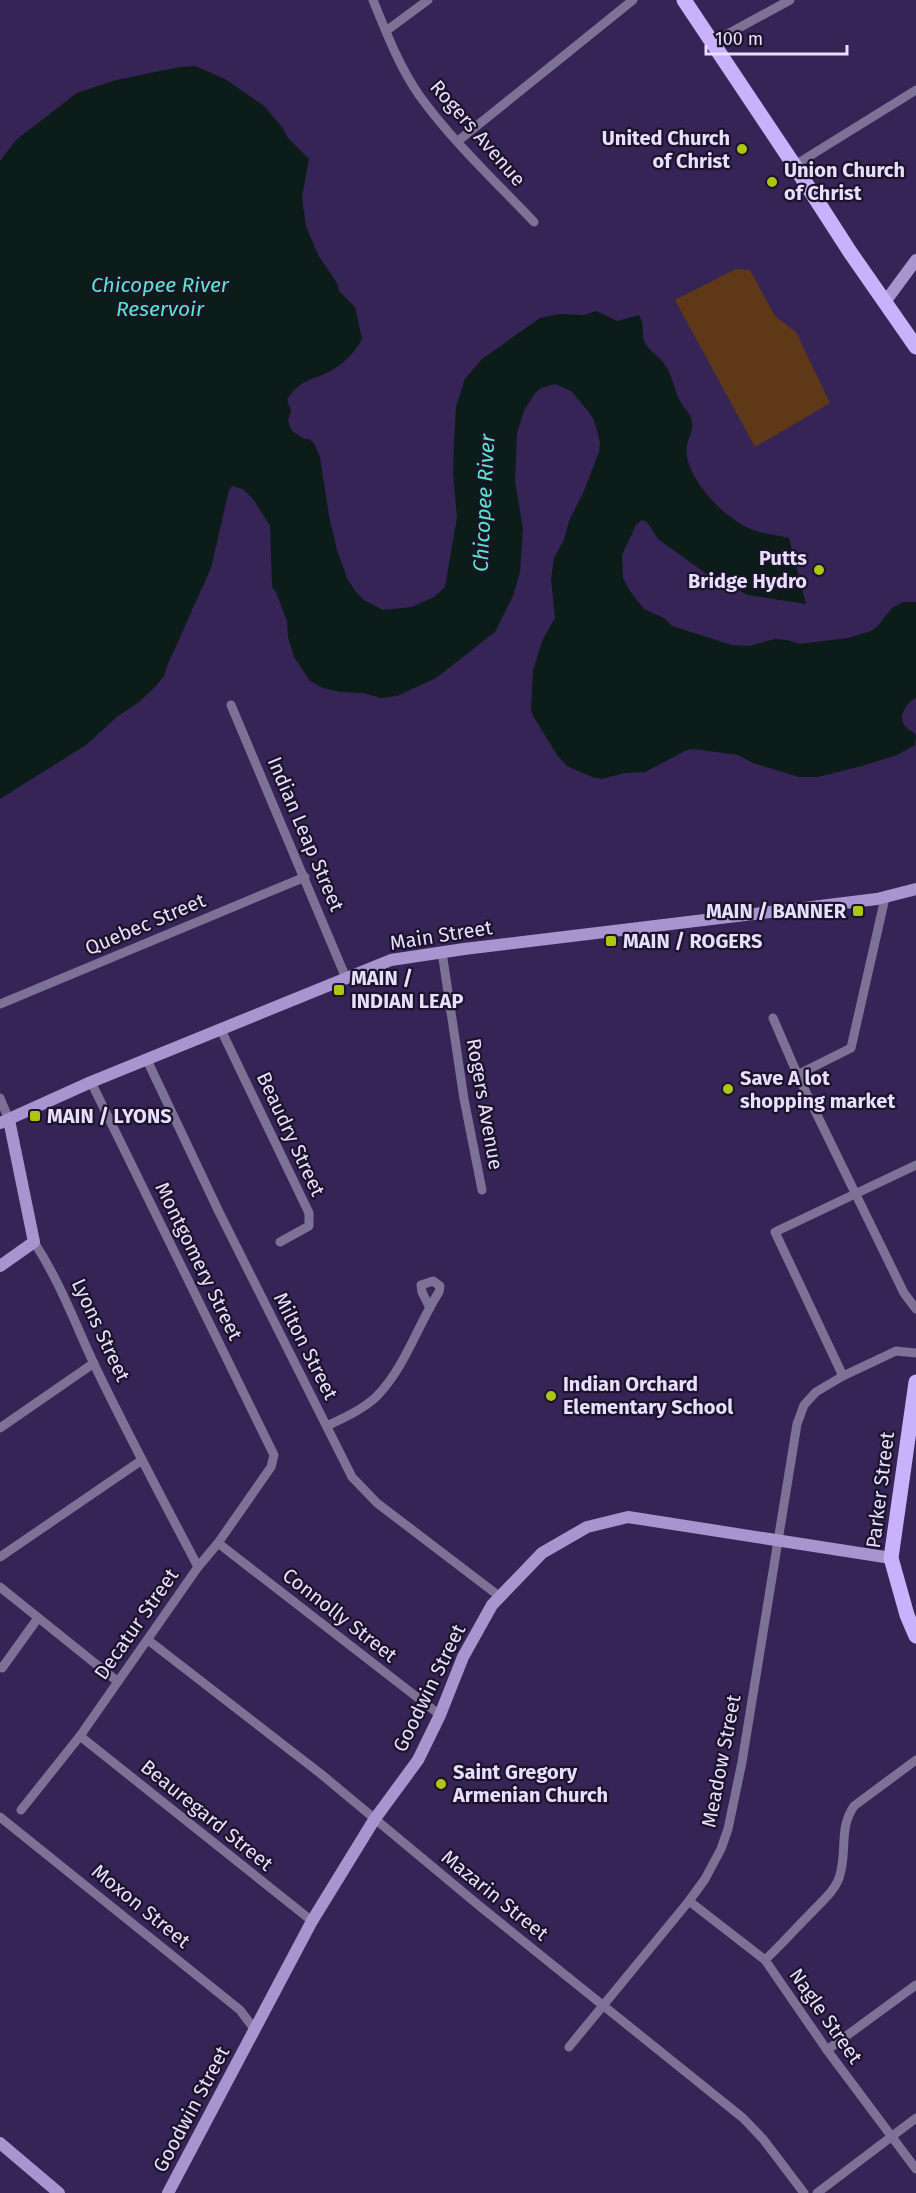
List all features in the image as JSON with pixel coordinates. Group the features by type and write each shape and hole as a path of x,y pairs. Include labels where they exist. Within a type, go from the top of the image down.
{"main road":[{"path":"684,0 795,165 850,252 916,347"},
{"path":"885,302 916,261"},
{"name":"Main Street","path":"5,1121 91,1082 391,960 885,898 916,889"},
{"name":"Lyons Street","path":"5,1121 34,1242"},
{"path":"0,1266 34,1242"},
{"name":"Parker Street","path":"916,1382 891,1558 907,1615 916,1636"},
{"name":"Goodwin Street","path":"168,2193 312,1921 374,1820 418,1760 440,1715 462,1657 499,1596 542,1553 587,1527 628,1517 891,1558"},
{"path":"0,2143 59,2193"}],"street":[{"name":"Rogers Avenue","path":"372,0 418,93 458,141 534,222"},
{"path":"386,31 428,0"},
{"path":"458,141 633,0"},
{"path":"713,42 790,0"},
{"path":"795,165 916,90"},
{"name":"Indian Leap Street","path":"231,705 346,978"},
{"name":"Quebec Street","path":"0,1004 305,878"},
{"path":"797,1075 851,1048 885,898"},
{"name":"Rogers Avenue","path":"442,952 464,1099 482,1190"},
{"path":"773,1018 797,1075 904,1293 916,1309"},
{"name":"Beaudry Street","path":"221,1030 309,1213 309,1226 280,1242"},
{"name":"Milton Street","path":"147,1060 219,1212 348,1470 370,1497 499,1596"},
{"name":"Montgomery Street","path":"91,1082 274,1455"},
{"name":"Lyons Street","path":"0,1098 5,1121"},
{"path":"843,1376 775,1232 916,1165"},
{"name":"Lyons Street","path":"34,1242 47,1261 142,1460 198,1567"},
{"path":"327,1426 375,1398 410,1347 430,1308"},
{"name":"Meadow Street","path":"569,2047 705,1880 729,1829 778,1540 804,1405 816,1392 843,1376 896,1351 916,1353"},
{"path":"0,1428 94,1362"},
{"name":"Decatur Street","path":"21,1810 80,1736 198,1567 218,1543 271,1467 274,1455"},
{"path":"0,1557 142,1460"},
{"name":"Connolly Street","path":"218,1543 440,1715"},
{"path":"0,1587 117,1681"},
{"path":"2,1668 38,1618"},
{"name":"Mazarin Street","path":"148,1640 321,1774 374,1820 743,2118 763,2139 804,2193"},
{"name":"Beauregard Street","path":"80,1736 312,1921"},
{"path":"765,1960 828,1895 839,1879 844,1825 854,1806 916,1760"},
{"name":"Moxon Street","path":"0,1817 240,2010 255,2030"},
{"name":"Nagle Street","path":"689,1901 765,1960 827,2050 916,2169"},
{"path":"827,2050 916,1985"},
{"path":"817,2193 916,2118"}],"shaded area":[{"path":"736,269 750,270 775,316 796,332 830,403 755,447 675,300"}],"water":[{"path":"195,66 225,79 264,106 288,138 309,159 302,197 306,226 318,255 337,283 339,291 355,307 362,339 355,351 339,365 294,390 287,400 291,410 288,421 292,431 314,443 320,457 337,550 348,580 364,600 383,610 412,607 434,597 445,587 457,517 453,474 456,407 465,379 482,359 540,318 560,314 584,315 596,311 617,321 639,315 646,345 668,369 681,403 691,419 692,430 686,451 690,468 696,479 712,501 743,525 757,531 789,538 806,604 748,595 708,575 658,539 647,522 642,520 636,525 622,555 623,578 630,591 644,609 664,618 672,626 732,645 749,646 775,639 799,644 848,638 871,631 892,608 903,602 916,602 916,698 906,706 902,718 905,726 916,735 915,745 897,755 818,777 799,777 753,763 738,755 694,749 687,750 645,772 625,773 602,779 567,766 557,755 533,716 531,710 533,670 543,639 555,618 551,579 554,558 584,491 599,452 600,442 594,420 588,411 571,391 555,384 541,388 535,393 524,411 517,433 515,481 523,529 520,572 513,596 495,632 436,678 397,696 381,698 363,693 323,688 310,681 294,657 288,637 287,621 272,587 270,526 253,499 243,489 232,486 229,490 211,568 164,676 138,703 118,716 86,745 0,799 0,161 16,140 77,93 116,80"}],"place":[{"name":"United Church of Christ","path":"742,149"},
{"name":"Union Church of Christ","path":"772,182"},
{"name":"Putts Bridge Hydro","path":"819,570"},
{"name":"MAIN / BANNER","path":"858,911"},
{"name":"MAIN / ROGERS","path":"611,941"},
{"name":"MAIN / INDIAN LEAP","path":"339,990"},
{"name":"Save A lot shopping market","path":"728,1089"},
{"name":"MAIN / LYONS","path":"35,1116"},
{"name":"Indian Orchard Elementary School","path":"551,1396"},
{"name":"Saint Gregory Armenian Church","path":"441,1784"}],"water label":[{"name":"Chicopee River Reservoir","path":"160,297"},
{"name":"Chicopee River","path":"484,503"}]}
